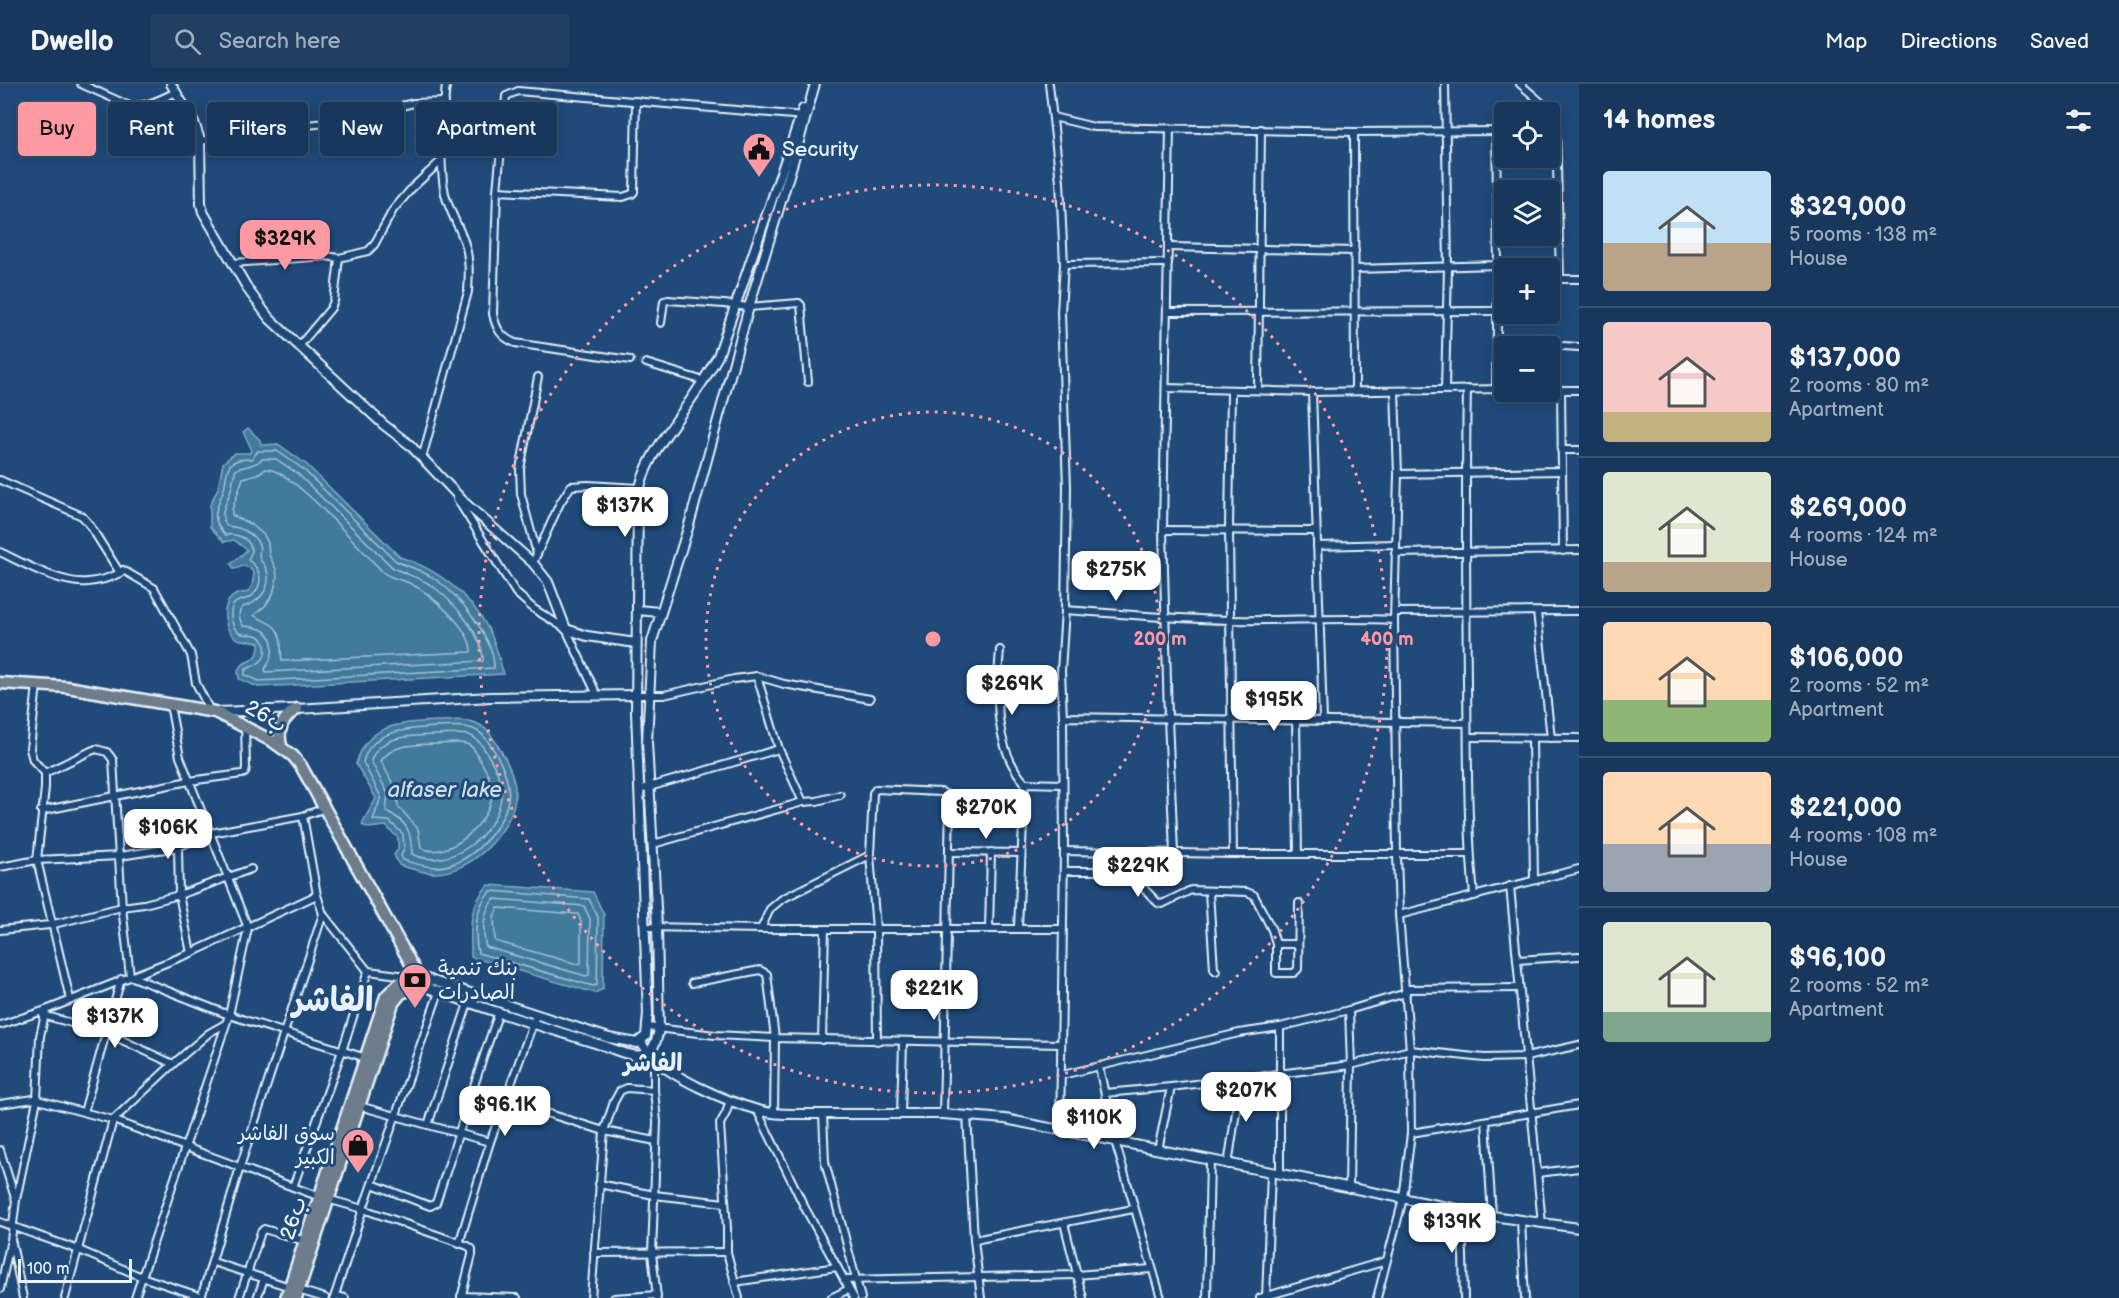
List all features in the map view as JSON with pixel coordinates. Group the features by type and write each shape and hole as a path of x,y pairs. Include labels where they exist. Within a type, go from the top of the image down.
{"highway":[{"name":"26ب","path":"0,683 67,687 213,711 245,725 281,746 297,760 325,807 403,946 415,982"},
{"path":"281,746 279,732 281,725 290,713 297,709"},
{"name":"26ب","path":"286,1298 295,1291 377,1018 386,996 398,983 415,982"},
{"name":"26ب","path":"295,1291 306,1241 359,1106 393,1003 415,982"}],"street":[{"path":"81,84 130,106 146,105 174,88 194,122 200,140 203,212 249,291 269,318 384,425 410,445 452,491 533,563 548,582 566,629 597,695"},
{"path":"445,102 446,84"},
{"path":"804,116 809,84"},
{"path":"303,816 322,914 368,971 471,994 632,1054 647,1053 651,1050 659,1029 657,926 647,742 651,646 689,525 776,204 815,84"},
{"path":"1049,84 1060,182 1064,264 1061,312 1066,488 1065,610 1061,671 1064,871 1060,1131"},
{"path":"1445,84 1448,267 1445,389"},
{"path":"1520,84 1541,102"},
{"path":"630,360 515,343 500,334 495,325 493,314 497,191 506,96 518,91 804,116"},
{"path":"497,191 623,197 632,194 634,192 636,101"},
{"path":"200,140 243,142 287,127 326,123 416,103"},
{"path":"1053,117 1094,127 1354,132 1494,131"},
{"path":"1170,128 1163,530 1167,719 1174,852"},
{"path":"1258,390 1261,129"},
{"path":"1354,132 1355,391"},
{"path":"422,458 468,292 469,278 467,252 446,197 441,156"},
{"path":"233,263 326,256 339,258 368,251 374,245 393,210 412,188 441,161"},
{"path":"1497,168 1498,258"},
{"path":"1555,168 1559,258"},
{"path":"415,982 499,1012 609,1038 632,1043 641,1041 646,1036 648,1027 647,972 636,695 639,488 646,468 664,437 704,381 718,356 776,204"},
{"path":"1168,246 1355,251"},
{"path":"300,345 331,308 334,301 339,258"},
{"path":"1064,264 1168,262"},
{"path":"1355,269 1494,265"},
{"path":"1560,278 1579,279"},
{"path":"661,324 664,300 749,307 795,303 801,305 808,382"},
{"path":"1167,312 1494,311"},
{"path":"1560,346 1579,347"},
{"path":"646,363 704,381"},
{"path":"537,554 521,494 520,469 538,377"},
{"path":"1166,388 1311,392 1494,389"},
{"path":"1467,389 1465,472 1467,723 1470,854 1474,896"},
{"path":"1231,390 1229,530 1233,854"},
{"path":"1563,551 1561,390 1579,390"},
{"path":"1377,1298 1403,1199 1411,1133 1410,1050 1397,855 1394,620 1398,474 1395,391"},
{"path":"1311,392 1323,720"},
{"path":"1561,450 1579,450"},
{"path":"1398,474 1561,471"},
{"path":"0,480 81,516 89,524 120,573"},
{"path":"533,563 560,503 571,486 588,484 639,488"},
{"path":"452,491 516,593 534,609 566,629 587,636 651,646"},
{"path":"1163,530 1316,531"},
{"path":"1317,546 1395,544"},
{"path":"1395,553 1579,550"},
{"path":"0,552 34,568 72,580 87,583 120,573 123,570 154,588 190,655 196,683 213,711 297,709 490,697 664,696 734,679 757,676 784,684 870,699"},
{"path":"638,610 660,612"},
{"path":"1065,610 1164,618 1394,620"},
{"path":"1395,612 1579,611"},
{"path":"1537,612 1551,738"},
{"path":"1000,650 998,672 1002,740 1008,760 1025,783 1018,927"},
{"path":"757,676 779,749 803,802"},
{"path":"38,684 30,749 33,759 45,773 45,788 36,860 69,999"},
{"path":"135,1298 229,1015 248,928 180,757 170,705"},
{"path":"1063,717 1467,723"},
{"path":"1296,720 1298,854"},
{"path":"41,811 189,781 245,773 245,725"},
{"path":"1468,737 1579,738"},
{"path":"1532,738 1534,880"},
{"path":"637,742 647,742"},
{"path":"639,790 779,749"},
{"path":"45,773 91,751 101,750 111,755 122,907 130,976"},
{"path":"1025,783 1062,784"},
{"path":"877,1041 876,929 870,855 873,793 876,789 941,792 947,795 950,803 943,1114"},
{"path":"652,844 803,802 840,795"},
{"path":"0,867 36,860 120,856 178,847 211,833 303,816 325,807"},
{"path":"178,847 179,895 191,952"},
{"path":"1064,851 1470,854"},
{"path":"950,852 1021,853"},
{"path":"989,928 991,852"},
{"path":"761,929 770,909 782,899 870,855"},
{"path":"642,864 653,863"},
{"path":"0,930 50,924 144,904 179,895 251,869"},
{"path":"1400,915 1579,869"},
{"path":"1064,871 1127,871 1158,903 1162,904 1191,890 1247,892 1254,895 1272,930 1276,944 1276,973 1296,972 1299,903"},
{"path":"1510,886 1542,1224"},
{"path":"1209,892 1214,969 1216,971"},
{"path":"0,1025 45,1012 69,999 248,928 317,895"},
{"path":"0,1222 78,1250 142,1277 201,1297 240,1167 322,914"},
{"path":"645,927 1062,929"},
{"path":"822,1040 825,929"},
{"path":"1276,944 1298,944"},
{"path":"1517,960 1579,956"},
{"path":"692,983 760,970 767,974 775,1038 774,1113"},
{"path":"293,1187 368,971"},
{"path":"647,972 658,972"},
{"path":"130,976 229,1015 366,1058"},
{"path":"84,1112 121,979"},
{"path":"1062,1075 1239,1033 1280,1027 1349,1010 1406,991 1518,988"},
{"path":"345,1298 335,1296 439,992"},
{"path":"428,1125 471,994"},
{"path":"1349,1010 1351,1065 1349,1188"},
{"path":"45,1012 107,1033 173,1064"},
{"path":"0,1289 37,1100 40,1036 45,1012"},
{"path":"372,1184 430,1206 436,1203 499,1012"},
{"path":"459,1244 490,1142 534,1019"},
{"path":"65,1298 113,1120 209,1033 226,1024"},
{"path":"648,1027 715,1035 822,1040 1061,1044"},
{"path":"1280,1027 1280,1174"},
{"path":"641,1041 647,1053 684,1080 757,1110 774,1113 943,1114 1005,1119 1492,1216 1579,1228"},
{"path":"901,1114 903,1042"},
{"path":"1105,1093 1351,1065 1410,1050 1484,1058 1526,1057 1579,1045"},
{"path":"615,1298 657,1296 652,1253 657,1122 654,1058"},
{"path":"1099,1067 1133,1209 1161,1298"},
{"path":"1228,1165 1240,1078"},
{"path":"1158,1150 1171,1087"},
{"path":"591,1298 604,1131 620,1091 627,1088 654,1090"},
{"path":"0,1104 27,1099 37,1100 113,1120 324,1199 363,1209 459,1244 472,1249 461,1297 517,1298"},
{"path":"505,1100 604,1131 656,1141"},
{"path":"730,1100 720,1124 727,1252 739,1298"},
{"path":"1411,1133 1579,1105"},
{"path":"359,1106 490,1142"},
{"path":"757,1110 854,1298"},
{"path":"823,1114 825,1162 861,1298"},
{"path":"967,1115 974,1240 981,1298"},
{"path":"1486,1121 1492,1216"},
{"path":"0,1150 16,1200"},
{"path":"1207,1298 1210,1161"},
{"path":"1538,1173 1579,1168"},
{"path":"1271,1173 1263,1297 1386,1261"},
{"path":"599,1184 654,1195 725,1203"},
{"path":"974,1240 1133,1209"},
{"path":"1462,1210 1464,1298"},
{"path":"1521,1221 1525,1298"},
{"path":"1064,1222 1083,1298"},
{"path":"238,1298 264,1229 306,1241"},
{"path":"11,1240 23,1298"},
{"path":"594,1253 727,1252"},
{"path":"213,1262 295,1291 325,1298"},
{"path":"734,1282 837,1267"},
{"path":"844,1280 1076,1275 1151,1269"},
{"path":"257,1298 264,1279"},
{"path":"831,1298 849,1289"}],"water":[{"path":"248,428 260,440 261,445 278,444 306,464 400,557 427,568 462,594 473,605 489,630 504,674 258,687 239,679 238,670 257,655 259,643 238,639 232,635 227,627 225,612 227,603 232,597 248,592 254,574 250,568 243,566 234,569 231,564 247,550 234,540 224,542 210,527 210,505 218,488 223,463 235,453 250,453 251,448 243,432"},
{"name":"alfaser lake","path":"458,720 478,724 494,739 514,780 515,799 512,812 497,838 474,859 462,866 435,873 422,872 399,865 394,855 398,849 398,838 386,826 369,828 362,825 376,798 356,764 361,750 368,740 387,728 410,723"},
{"path":"488,885 593,892 604,915 603,989 595,993 471,957 473,910"}],"tunnel":[{"path":"630,360 646,363"}],"place":[{"name":"Security","path":"759,178"},
{"name":"بنك تنمية الصادرات","path":"415,1009"},
{"name":"سوق الفاشر الكبير","path":"358,1174"}],"district":[{"name":"الفاشر","path":"333,999"},
{"name":"الفاشر","path":"653,1063"}]}
